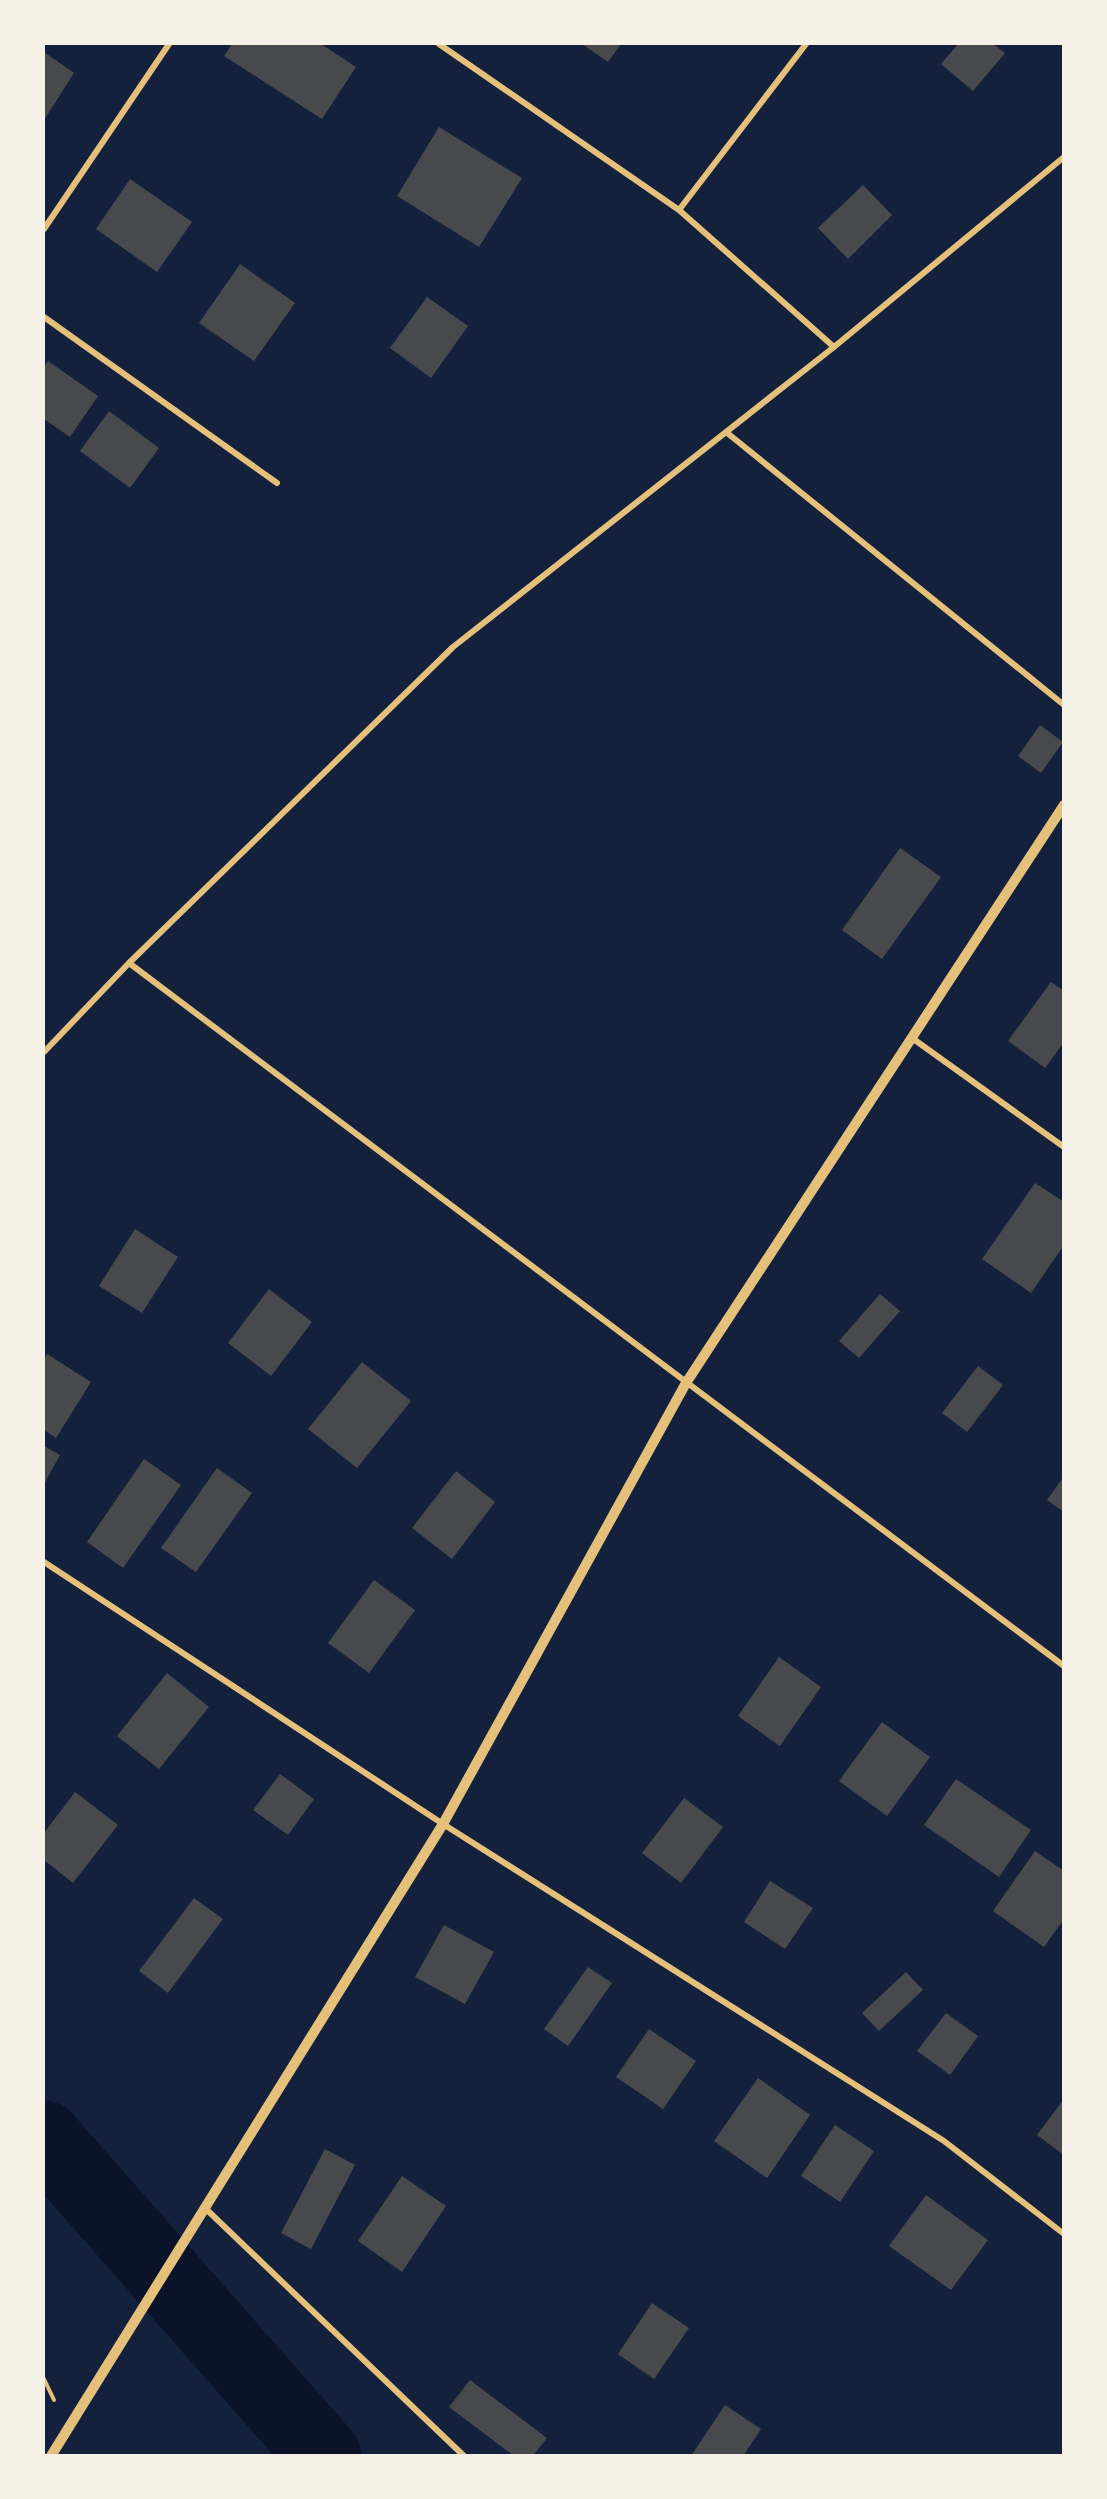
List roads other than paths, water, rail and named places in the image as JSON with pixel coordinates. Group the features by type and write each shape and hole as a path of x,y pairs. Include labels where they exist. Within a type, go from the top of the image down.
{"street":[{"path":"44,230 169,44"},
{"path":"439,44 679,210 834,347"},
{"path":"679,210 806,44"},
{"path":"44,1052 129,963 453,647 834,347 1064,157"},
{"path":"44,317 277,483"},
{"path":"726,432 1064,705"},
{"path":"51,2456 443,1824 686,1383 1064,806"},
{"path":"129,963 1064,1666"},
{"path":"912,1038 1064,1147"},
{"path":"44,1562 443,1824 944,2141 1064,2234"},
{"path":"205,2208 464,2456"}],"waterway":[{"path":"44,2138 324,2456"}]}
